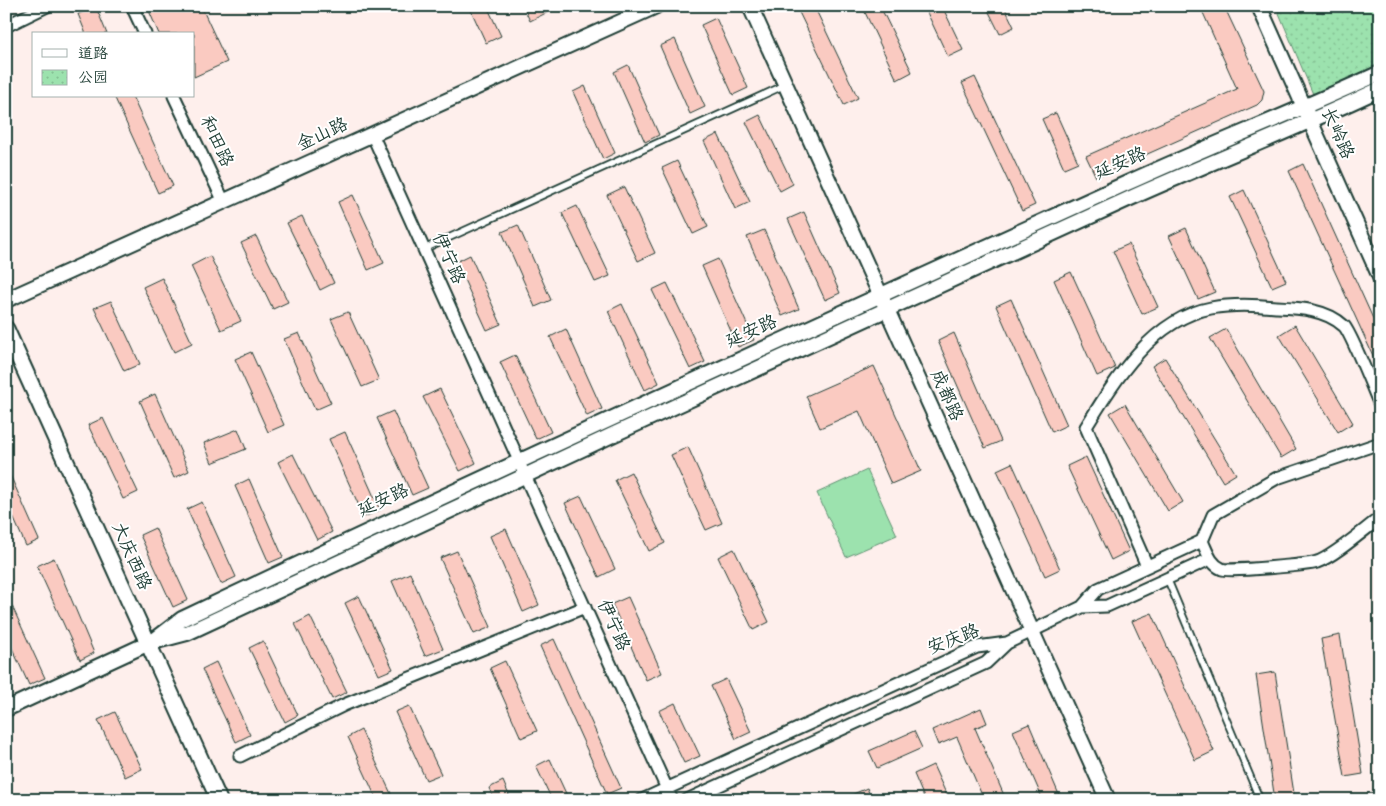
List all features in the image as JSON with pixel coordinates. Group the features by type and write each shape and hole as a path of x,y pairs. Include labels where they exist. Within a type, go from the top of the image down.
{"main road":[{"name":"大庆西路","path":"6,330 219,800"}],"street":[{"path":"6,26 47,6"},
{"path":"132,6 144,32"},
{"name":"金山路","path":"6,300 656,6"},
{"name":"成都路","path":"750,6 885,310 1108,800"},
{"name":"长岭路","path":"1259,6 1380,277"},
{"name":"延安路","path":"149,644 182,619 518,460 1159,168 1304,108 1380,73"},
{"name":"延安路","path":"6,709 149,644 187,633 523,470 885,310 1165,182 1310,122 1380,89"},
{"name":"和田路","path":"175,98 224,202"},
{"name":"伊宁路","path":"372,134 516,454"},
{"path":"1147,566 1086,427 1102,400 1134,358 1158,334 1184,317 1211,308 1246,305 1291,308 1324,313 1345,327 1380,405"},
{"path":"1008,643 1082,607 1098,589 1202,541 1213,515 1277,478 1380,443"},
{"name":"伊宁路","path":"523,470 672,800"},
{"path":"1202,541 1210,558 1222,568 1241,571 1318,562 1380,518"},
{"path":"1082,607 1107,606 1210,558"},
{"path":"240,756 344,705 585,606"},
{"name":"安庆路","path":"642,800 977,647 1008,643"},
{"name":"安庆路","path":"687,800 986,663 1008,643"}],"lane":[{"path":"424,249 785,85"},
{"path":"1167,578 1260,800"}],"green space":[{"path":"1276,6 1380,6 1380,69 1315,99"},
{"path":"867,470 897,535 846,557 817,493"}],"building":[{"path":"147,6 201,6 227,62 195,77 195,32 158,32"},
{"path":"469,6 487,6 501,36 486,43"},
{"path":"523,6 560,6 530,21"},
{"path":"796,6 814,6 858,98 844,105"},
{"path":"862,6 880,6 912,72 897,80"},
{"path":"924,6 942,6 963,50 948,57"},
{"path":"986,6 1004,6 1014,27 1000,34"},
{"path":"1200,6 1224,6 1264,91 1262,100 1257,105 1096,177 1086,156 1237,89"},
{"path":"96,7 106,32 85,32 78,14"},
{"path":"716,18 748,88 733,95 701,25"},
{"path":"675,39 705,107 690,114 660,46"},
{"path":"628,65 659,135 645,142 614,72"},
{"path":"975,77 1035,205 1022,211 962,83"},
{"path":"585,86 615,153 603,159 573,92"},
{"path":"115,98 133,98 173,186 158,193"},
{"path":"1056,113 1078,162 1064,168 1042,119"},
{"path":"760,115 793,184 780,191 746,122"},
{"path":"718,134 750,202 735,209 704,141"},
{"path":"677,161 708,227 693,234 662,168"},
{"path":"1303,164 1380,334 1380,371 1289,171"},
{"path":"624,187 655,253 638,261 607,195"},
{"path":"1244,190 1286,281 1272,287 1230,197"},
{"path":"353,195 384,263 368,270 338,202"},
{"path":"577,206 610,276 595,282 562,213"},
{"path":"804,212 840,293 825,300 788,219"},
{"path":"302,216 334,283 320,290 287,223"},
{"path":"518,225 551,300 535,307 502,232"},
{"path":"1186,228 1215,292 1198,299 1169,236"},
{"path":"764,230 799,309 782,316 747,237"},
{"path":"256,236 288,302 273,309 241,243"},
{"path":"1129,244 1158,307 1142,314 1113,251"},
{"path":"470,255 501,324 487,330 456,262"},
{"path":"210,256 241,321 221,330 191,266"},
{"path":"718,259 754,340 738,347 702,266"},
{"path":"1071,272 1115,368 1097,376 1054,280"},
{"path":"162,278 192,343 174,352 143,287"},
{"path":"667,283 705,362 690,369 652,290"},
{"path":"1011,299 1067,425 1052,432 996,306"},
{"path":"111,301 140,364 124,371 94,308"},
{"path":"622,304 659,383 645,390 608,311"},
{"path":"348,312 379,380 362,387 331,319"},
{"path":"1295,325 1353,423 1338,432 1279,335"},
{"path":"566,329 602,409 587,416 550,337"},
{"path":"1226,329 1296,449 1281,458 1210,338"},
{"path":"299,333 331,403 315,410 284,339"},
{"path":"954,333 1001,441 985,448 938,341"},
{"path":"251,352 284,425 268,432 235,359"},
{"path":"515,355 551,432 536,439 500,362"},
{"path":"1165,358 1236,474 1223,482 1152,366"},
{"path":"874,366 921,471 891,484 859,411 820,428 806,396"},
{"path":"440,389 476,463 460,471 423,397"},
{"path":"155,394 189,471 174,478 140,401"},
{"path":"1125,404 1183,502 1168,511 1110,413"},
{"path":"393,411 428,488 412,495 377,418"},
{"path":"103,418 138,492 123,499 88,425"},
{"path":"238,429 246,449 212,463 204,443"},
{"path":"345,432 380,510 364,517 329,439"},
{"path":"688,447 722,523 706,530 671,455"},
{"path":"293,454 332,532 317,540 278,462"},
{"path":"1086,457 1129,551 1111,560 1067,466"},
{"path":"1012,463 1060,569 1045,576 997,470"},
{"path":"6,466 39,540 26,546 6,501"},
{"path":"631,472 665,543 649,551 615,480"},
{"path":"249,479 283,557 269,563 235,486"},
{"path":"581,496 615,569 599,577 565,503"},
{"path":"202,502 236,577 221,584 187,509"},
{"path":"155,528 188,600 173,607 140,535"},
{"path":"506,529 539,605 523,612 490,536"},
{"path":"734,549 769,622 753,630 718,557"},
{"path":"457,551 491,627 474,634 440,558"},
{"path":"54,558 94,653 80,660 37,566"},
{"path":"410,573 443,649 425,656 392,581"},
{"path":"6,593 45,678 29,685 6,635"},
{"path":"359,596 393,669 379,675 345,603"},
{"path":"628,597 662,673 646,680 612,604"},
{"path":"1152,613 1214,751 1195,760 1132,621"},
{"path":"310,616 347,692 332,699 295,624"},
{"path":"1340,635 1363,774 1345,777 1321,639"},
{"path":"554,639 621,788 607,794 540,646"},
{"path":"263,641 298,715 285,722 249,648"},
{"path":"505,661 537,731 521,738 490,668"},
{"path":"216,662 250,735 236,742 202,669"},
{"path":"1275,672 1295,800 1275,800 1256,675"},
{"path":"726,679 751,732 736,739 711,686"},
{"path":"675,703 700,756 684,763 659,711"},
{"path":"409,706 441,774 426,780 395,712"},
{"path":"981,708 987,723 975,728 1006,800 984,800 957,737 938,745 932,730"},
{"path":"115,712 142,769 125,777 98,720"},
{"path":"1029,724 1060,797 1054,800 1043,800 1013,731"},
{"path":"361,730 394,800 377,800 348,737"},
{"path":"914,731 922,748 877,768 869,751"},
{"path":"550,759 569,800 552,800 536,766"},
{"path":"933,765 949,800 925,800 914,774"},
{"path":"503,781 511,800 494,800 489,788"},
{"path":"867,788 872,800 840,800"}]}
